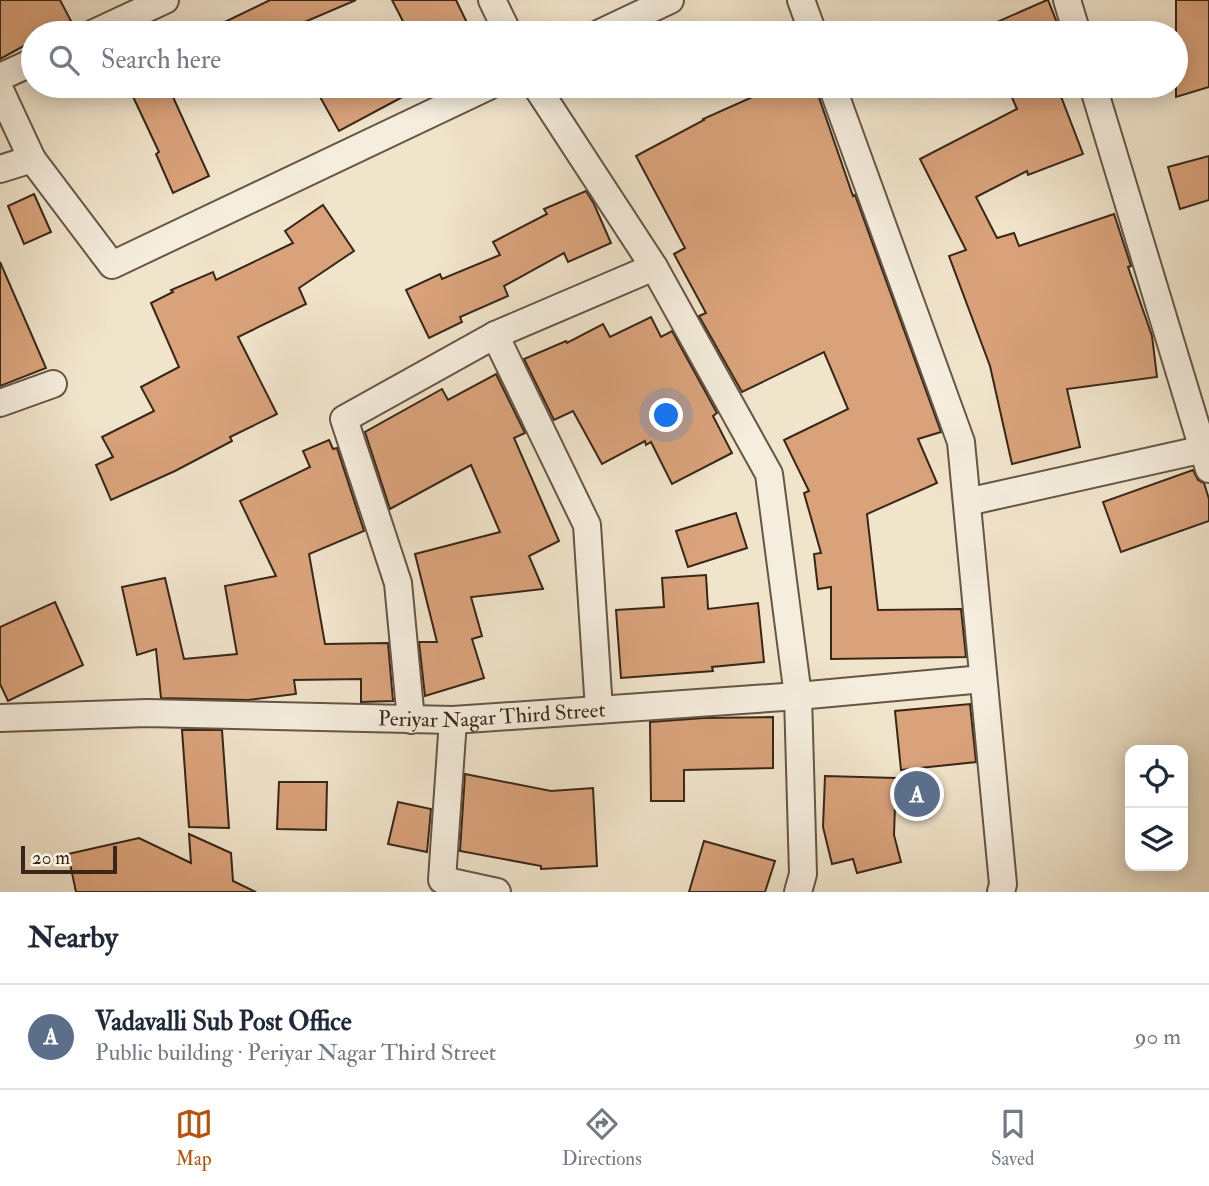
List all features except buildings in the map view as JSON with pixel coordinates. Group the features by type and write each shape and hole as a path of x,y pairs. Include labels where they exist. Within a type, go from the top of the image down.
{"street":[{"path":"120,21 165,0"},
{"path":"492,0 502,21"},
{"path":"625,21 670,0"},
{"path":"801,0 809,21"},
{"path":"1067,0 1073,21"},
{"path":"0,77 21,67"},
{"path":"0,90 32,159 112,265 464,98"},
{"path":"544,98 654,267 769,474 799,695 803,874 798,892"},
{"path":"836,98 961,442 1003,884 1001,892"},
{"path":"967,502 1207,455 1097,98"},
{"path":"0,169 32,159"},
{"path":"411,720 398,583 344,419 495,335 654,267"},
{"path":"495,335 587,525 599,710"},
{"path":"0,403 53,384"},
{"name":"Periyar Nagar Third Street","path":"0,718 148,713 453,720 984,679"},
{"path":"453,720 442,886 497,892"}],"place":[{"name":"Vadavalli Sub Post Office","path":"917,794"}]}
